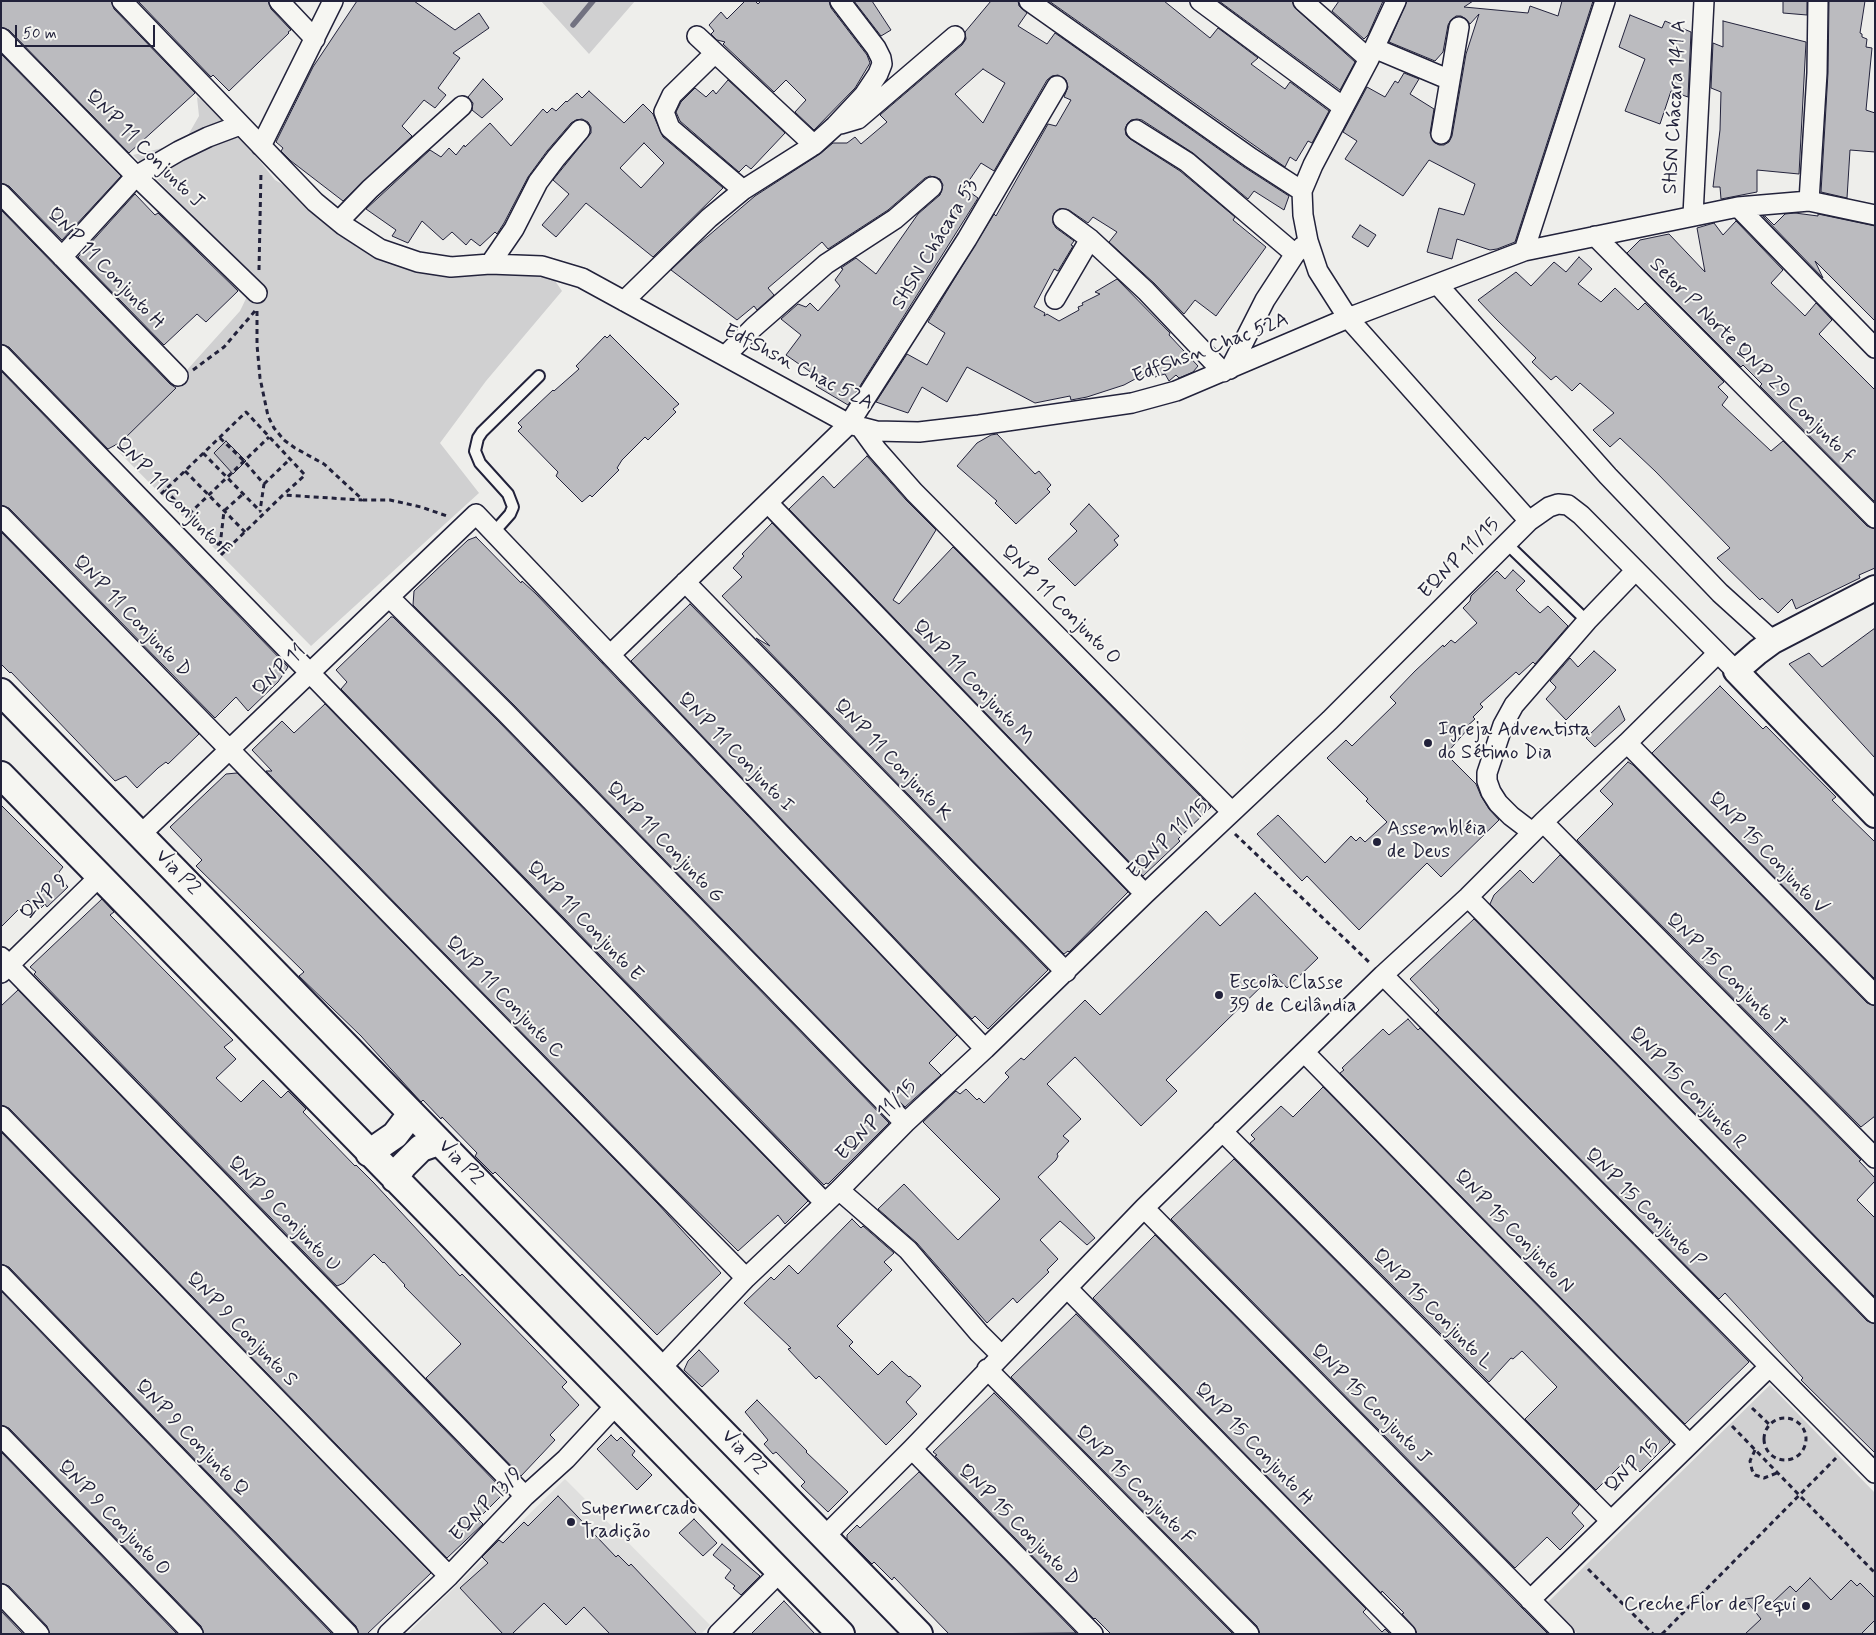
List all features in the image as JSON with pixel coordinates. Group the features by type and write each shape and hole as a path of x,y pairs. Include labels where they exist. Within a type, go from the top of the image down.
{"main road":[{"name":"Via P2","path":"1,692 919,1634"},
{"path":"1,775 841,1634"},
{"path":"369,1153 395,1135 412,1114"},
{"path":"396,1179 403,1166 421,1148 438,1142"}],"street":[{"name":"EdfShsn Chac 52A","path":"122,1 315,202 380,249 418,262 451,266 490,264 542,266 582,278 855,426 876,431 919,432 1132,403 1176,391 1348,318 1524,251 1738,207 1809,201 1875,215"},
{"path":"278,1 315,39"},
{"path":"261,146 333,1"},
{"path":"624,301 709,218 743,190 814,145 864,95 878,74 882,64 881,58 876,48 840,1"},
{"path":"1029,1 1251,158 1302,191"},
{"path":"1200,1 1343,107"},
{"path":"1063,219 1090,239 1146,291 1226,371 1265,300 1302,248 1302,191 1313,165 1371,54 1396,1"},
{"path":"1524,251 1605,1"},
{"name":"SHSN Chácara 141 A","path":"1693,215 1704,1"},
{"path":"1809,201 1817,73 1818,1"},
{"path":"1314,5 1371,54 1450,80"},
{"path":"1441,134 1459,27"},
{"path":"697,36 814,145"},
{"path":"835,126 858,119 955,36"},
{"name":"QNP 11 Conjunto J","path":"1,38 136,176 258,293"},
{"path":"715,53 672,95 664,112 670,128 743,190"},
{"name":"SHSN Chácara 53","path":"610,655 768,502 855,426 1057,86"},
{"path":"339,220 370,189 462,106"},
{"path":"62,258 136,176 179,150 240,125"},
{"path":"490,264 514,229 538,182 580,130"},
{"path":"1136,130 1187,162 1302,248 1348,318 1529,521"},
{"path":"725,356 760,321 826,264 895,219 932,187"},
{"name":"QNP 11 Conjunto H","path":"1,194 178,376"},
{"path":"1738,207 1875,348"},
{"name":"Setor P Norte QNP 29 Conjunto f","path":"1595,236 1875,518"},
{"path":"1055,299 1090,239"},
{"path":"1438,285 1608,476 1720,593 1773,642"},
{"name":"QNP 11 Conjunto F","path":"1,355 310,673"},
{"name":"QNP 11 Conjunto O","path":"855,426 914,492 1227,816"},
{"name":"QNP 11 Conjunto M","path":"768,502 1145,894"},
{"name":"EQNP 11/15","path":"660,1369 746,1278 839,1190 905,1123 1330,720 1529,521 1549,507 1558,504 1568,505 1581,515 1635,571"},
{"name":"QNP 11 Conjunto I","path":"455,534 476,514 985,1049"},
{"name":"QNP 11 Conjunto D","path":"1,516 229,750"},
{"name":"QNP 11","path":"140,835 455,534"},
{"path":"1537,827 1511,816 1498,803 1487,781 1487,773 1502,725 1514,705 1635,571 1736,671 1875,814"},
{"name":"QNP 11 Conjunto K","path":"684,582 1066,972"},
{"path":"1736,671 1773,642 1875,588"},
{"name":"QNP 11 Conjunto G","path":"389,597 520,728 905,1123"},
{"path":"824,1537 912,1449 1144,1208 1383,976 1468,897 1537,827 1627,743 1718,653"},
{"name":"QNP 11 Conjunto E","path":"310,673 825,1203"},
{"name":"QNP 15 Conjunto V","path":"1627,743 1875,995"},
{"name":"QNP 11 Conjunto C","path":"229,750 746,1278"},
{"name":"QNP 15 Conjunto T","path":"1537,827 1875,1158"},
{"name":"QNP 9","path":"4,965 100,876"},
{"name":"QNP 15 Conjunto R","path":"1468,897 1875,1313"},
{"name":"QNP 9 Conjunto U","path":"4,965 525,1496"},
{"name":"QNP 15 Conjunto P","path":"1383,976 1875,1473"},
{"name":"QNP 15 Conjunto N","path":"1304,1052 1689,1444"},
{"name":"QNP 9 Conjunto S","path":"1,1116 449,1576"},
{"name":"QNP 15 Conjunto L","path":"1222,1131 1610,1520"},
{"name":"EQNP 11/15","path":"839,1190 908,1250 979,1333 1001,1355"},
{"name":"QNP 15 Conjunto J","path":"1144,1208 1564,1634"},
{"name":"QNP 9 Conjunto Q","path":"1,1275 348,1634"},
{"name":"QNP 15 Conjunto H","path":"1067,1288 1406,1634"},
{"name":"QNP 15","path":"1530,1600 1610,1520 1769,1368"},
{"name":"QNP 15 Conjunto F","path":"987,1370 1249,1634"},
{"name":"EQNP 13/9","path":"388,1634 449,1576 525,1496 566,1459 616,1405"},
{"name":"QNP 9 Conjunto O","path":"1,1436 194,1634"},
{"name":"QNP 15 Conjunto D","path":"912,1449 1093,1634"},
{"path":"718,1634 780,1572"},
{"path":"1,1594 39,1634"}],"lane":[{"path":"494,532 510,514 513,507 508,494 480,463 475,452 478,438 539,376"},
{"path":"1507,544 1587,622"}],"path":[{"path":"258,293 261,146"},
{"path":"178,376 185,375 224,347 257,308 257,345 260,378 268,416 274,428 284,440 295,448 324,464 363,500"},
{"path":"161,494 246,412 305,474 261,513 221,555"},
{"path":"189,514 269,437"},
{"path":"220,438 264,484"},
{"path":"203,454 261,513"},
{"path":"261,513 264,484 290,459"},
{"path":"185,471 244,532"},
{"path":"165,490 225,551"},
{"path":"220,546 224,511 243,494"},
{"path":"283,495 390,500 421,507 445,514 455,534"},
{"path":"1227,816 1383,976"},
{"path":"1750,1405 1770,1425"},
{"path":"1781,1418 1794,1420 1800,1424 1804,1429 1806,1442 1800,1454 1794,1458 1780,1460 1768,1452 1764,1438 1770,1425 1781,1418"},
{"path":"1730,1424 1875,1572"},
{"path":"1755,1450 1750,1461 1755,1475 1764,1478 1777,1473"},
{"path":"1662,1634 1838,1456"},
{"path":"1585,1565 1653,1634"}],"shaded area":[{"path":"541,1 635,1 589,54"},
{"path":"197,97 218,109 275,180 404,254 545,266 562,291 486,381 440,443 479,493 311,646 116,449 240,311 255,280 133,155 171,146 187,137 199,116"},
{"path":"1770,1385 1875,1493 1875,1634 1578,1634 1547,1603"},
{"path":"565,1479 710,1625 701,1634 407,1634"}],"building":[{"path":"1,1 111,1 114,9 195,93 129,153 9,30 1,27"},
{"path":"138,1 268,1 271,9 291,30 229,91 213,75 211,77"},
{"path":"357,1 414,1 455,30 479,13 489,28 453,53 460,58 438,88 446,95 435,108 424,100 402,126 412,136 343,201 291,161 281,151 283,148 276,142 313,67"},
{"path":"745,1 755,1 758,4 761,1 829,1 831,8 867,55 870,63 855,88 814,130 795,112 806,100 786,80 774,92 723,44 725,42 717,40 711,34 714,31 709,25 721,12 727,19"},
{"path":"854,1 872,1 891,30 881,36"},
{"path":"991,1 1018,1 1019,6 1027,13 1018,26 1047,44 1055,33 1244,167 1289,196 1284,210 1254,191 1248,199 1193,153 1142,120 1131,120 1127,124 1125,129 1126,135 1130,139 1180,171 1235,217 1233,220 1266,247 1216,316 1195,300 1184,314 1154,283 1109,242 1117,232 1093,217 1088,223 1069,210 1059,209 1054,213 1053,223 1056,228 1074,241 1071,245 1073,246 1058,271 1054,269 1034,307 1045,313 1044,316 1047,314 1059,321 1079,310 1078,307 1083,305 1082,303 1100,294 1095,292 1117,279 1170,333 1169,335 1198,366 1193,372 1179,378 1176,375 1169,381 1165,374 1155,377 1150,371 1124,385 1087,397 1071,400 1070,396 1035,403 967,367 947,402 922,387 908,413 876,402 907,354 927,365 945,333 928,322 994,214 996,216 1048,124 1056,126 1071,100 1064,97 1068,87 1066,80 1058,75 1052,76 1047,80 994,171 981,163 964,188 978,198 848,405 816,386 822,380 786,355 801,335 781,319 798,304 806,307 810,303 818,311 840,286 835,280 843,269 841,268 856,258 876,274 918,214 940,195 943,185 940,179 930,176 925,178 888,210 828,249 822,242 768,288 774,295 757,310 754,306 737,320 671,270 755,196 820,154 833,143 847,143 855,137 861,144 887,122 880,115 962,45 966,39 965,32","holes":["983,69 1005,83 983,123 955,94"]},
{"path":"1049,1 1164,1 1210,38 1218,28 1258,58 1251,64 1285,89 1290,82 1329,111 1312,143 1308,141 1296,161 1290,157 1285,167"},
{"path":"1219,1 1292,1 1296,9 1355,62 1340,90"},
{"path":"1339,1 1383,1 1368,35 1364,39 1332,11"},
{"path":"1407,1 1473,1 1464,7 1528,13 1530,6 1558,16 1562,1 1593,1 1515,242 1490,250 1457,239 1452,259 1427,252 1439,208 1464,215 1475,184 1429,160 1403,196 1345,159 1357,141 1343,132 1367,87 1385,97 1395,81 1398,83 1404,73 1419,79 1410,94 1434,109 1430,133 1434,142 1444,145 1449,142 1452,136 1466,54 1479,14 1470,24 1461,16 1456,16 1451,20 1448,25 1443,52 1435,61 1389,42"},
{"path":"1783,1 1807,1 1807,15 1783,13"},
{"path":"1829,1 1865,1 1860,33 1862,37 1867,39 1866,47 1872,48 1866,110 1875,113 1875,152 1850,150 1847,198 1821,192 1828,73"},
{"path":"1630,15 1662,28 1665,21 1691,32 1688,97 1671,91 1660,124 1625,111 1645,59 1619,47"},
{"path":"1723,21 1806,42 1799,174 1757,170 1757,192 1721,199 1720,187 1713,187 1720,130 1721,92 1711,88 1713,43 1723,47"},
{"path":"1,54 121,176 62,240 9,186 1,183"},
{"path":"483,79 503,99 482,118 472,110 473,103 468,97"},
{"path":"728,80 785,133 751,169 746,165 739,172 680,121 676,112 681,102 695,88 706,97 713,90 716,94"},
{"path":"589,91 624,123 643,104 653,114 663,137 723,188 653,257 586,203 556,237 542,225 569,194 553,180 591,133 591,127 588,122 582,119 571,123 547,151 528,177 497,234 495,232 480,246 471,239 466,245 452,232 443,240 422,221 408,243 392,236 396,230 366,209 430,150 441,157 449,148 456,155 464,145 465,147 490,123 511,146 543,109 547,113 552,108 556,111 577,93 582,98","holes":["644,143 664,163 641,188 620,168"]},
{"path":"135,194 155,215 158,213 238,291 206,322 197,314 164,345 78,257"},
{"path":"1,210 176,388 121,442 108,449 9,347 1,344"},
{"path":"1795,213 1818,216 1818,214 1875,226 1875,321 1815,261 1823,278 1763,216 1774,225 1785,214"},
{"path":"1736,221 1783,270 1771,283 1805,316 1816,303 1832,320 1819,334 1875,390 1875,502 1760,386 1762,384 1743,365 1741,367 1627,253 1640,240 1669,234 1705,272 1697,228 1714,223 1723,235"},
{"path":"1360,225 1376,235 1368,247 1352,237"},
{"path":"1579,257 1592,269 1578,284 1601,302 1615,288 1638,310 1645,303 1724,382 1718,387 1728,397 1722,405 1771,451 1783,441 1867,526 1875,529 1875,568 1859,575 1860,578 1796,609 1792,599 1778,613 1762,598 1760,600 1717,558 1730,548 1655,471 1620,438 1610,447 1593,430 1614,413 1580,383 1572,391 1556,376 1551,380 1532,362 1536,358 1478,300 1516,272 1531,286 1554,262 1566,272"},
{"path":"610,335 679,404 673,409 676,412 648,440 645,437 622,460 617,468 619,470 592,497 590,495 582,502 556,476 558,472 518,431 522,427 518,423 553,390 579,369 576,366 605,336 607,338"},
{"path":"1,371 288,667 278,682 248,711 236,697 215,718 9,508 1,505"},
{"path":"997,434 1035,474 1039,471 1051,485 1047,489 1050,492 1016,524 995,503 997,501 957,466 977,443 991,435"},
{"path":"226,441 246,461 233,474 214,453"},
{"path":"867,456 936,530 893,600 899,604 953,547 1211,807 1178,839 1180,841 1143,876 789,509 823,476 834,488"},
{"path":"1089,504 1119,536 1114,540 1118,545 1075,586 1048,559 1077,531 1070,524"},
{"path":"772,523 1128,892 1069,952 1064,954 756,638 770,646 722,596 742,577 733,568 744,556 742,554"},
{"path":"1,532 199,734 168,764 166,762 158,768 137,788 126,776 115,781 11,672 1,664"},
{"path":"476,537 521,583 522,581 536,594 957,1035 929,1063 941,1075 905,1107 514,705 413,605 414,591 468,540"},
{"path":"1513,570 1525,581 1516,590 1540,613 1548,606 1568,626 1535,664 1533,662 1519,675 1516,672 1480,704 1483,707 1473,717 1475,719 1465,728 1467,730 1446,754 1476,784 1489,809 1499,820 1441,877 1427,863 1359,930 1307,876 1302,881 1257,834 1278,815 1325,863 1351,836 1356,841 1360,837 1365,842 1387,822 1366,801 1368,799 1327,758 1346,740 1352,746 1396,703 1390,697 1415,671 1443,645 1444,647 1451,640 1455,643 1477,623 1463,608 1470,601 1471,596 1497,571 1505,579"},
{"path":"690,604 1048,970 988,1029 975,1016 972,1019 631,661"},
{"path":"391,617 498,721 889,1123 828,1184 824,1185 341,689 347,682 336,670"},
{"path":"1875,628 1875,758 1789,664 1809,653 1822,667"},
{"path":"1594,651 1616,670 1566,720 1546,699 1556,687 1550,681 1570,658 1578,667"},
{"path":"1720,686 1763,729 1766,726 1836,797 1832,800 1875,842 1875,979 1652,753"},
{"path":"325,704 808,1201 785,1224 778,1215 738,1251 266,771 272,771 252,750 282,721 294,733"},
{"path":"1619,706 1625,720 1595,747 1586,738"},
{"path":"1628,762 1867,1003 1875,1006 1875,1116 1861,1127 1577,840 1613,804 1600,791"},
{"path":"237,773 658,1204 721,1273 657,1335 495,1172 493,1174 475,1156 477,1153 442,1117 441,1119 423,1100 421,1102 361,1036 299,976 304,972 196,866 202,860 170,827 226,774"},
{"path":"1,805 63,867 59,872 61,874 59,877 68,887 47,907 45,904 38,911 28,900 1,927"},
{"path":"1560,855 1861,1160 1859,1161 1875,1178 1875,1181 1857,1200 1875,1218 1875,1297 1490,904 1494,895 1520,870 1533,883"},
{"path":"1255,893 1318,958 1287,988 1274,974 1166,1080 1177,1091 1141,1126 1075,1057 1047,1084 1081,1119 1063,1136 1069,1141 1057,1154 1056,1160 1038,1177 1095,1238 1087,1245 1060,1221 1040,1240 1058,1259 1047,1270 1049,1272 1017,1303 1013,1298 987,1323 917,1243 878,1209 904,1184 958,1240 1000,1199 923,1122 956,1091 960,1094 966,1089 977,1100 979,1098 984,1103 1009,1077 1005,1073 1021,1058 1024,1060 1085,1000 1100,1015 1206,911 1220,926"},
{"path":"102,899 114,912 110,915 233,1040 224,1047 236,1059 216,1078 241,1102 263,1080 281,1098 288,1091 306,1109 303,1112 374,1183 460,1276 462,1274 567,1382 562,1387 579,1405 550,1435 555,1440 521,1476 426,1378 461,1344 404,1286 384,1262 374,1254 344,1283 337,1286 34,974 36,972 30,967"},
{"path":"1474,919 1867,1321 1875,1324 1875,1453 1801,1380 1803,1378 1725,1293 1719,1299 1436,1013 1439,1010 1410,979"},
{"path":"18,990 505,1492 478,1519 483,1524 447,1558 9,1108 1,1105 1,1006"},
{"path":"1408,1019 1418,1030 1420,1028 1749,1362 1685,1424 1340,1073 1344,1070 1342,1068 1383,1029 1389,1035"},
{"path":"1323,1087 1669,1440 1670,1442 1640,1472 1627,1459 1596,1490 1525,1419 1557,1387 1522,1351 1513,1359 1511,1358 1489,1382 1250,1143 1255,1139 1251,1135 1281,1106 1293,1117"},
{"path":"1,1132 431,1573 367,1634 359,1634 356,1626 9,1267 1,1264"},
{"path":"1234,1159 1579,1505 1572,1513 1584,1526 1560,1550 1547,1537 1515,1568 1171,1219"},
{"path":"852,1219 894,1253 884,1262 892,1270 837,1326 853,1342 849,1346 878,1375 892,1361 921,1386 906,1402 917,1414 886,1445 819,1376 816,1379 788,1349 791,1348 744,1303 771,1277 774,1280 789,1265 798,1274"},
{"path":"1155,1235 1548,1634 1417,1634 1414,1627 1402,1614 1404,1613 1382,1591 1381,1593 1093,1298"},
{"path":"1,1291 332,1634 204,1634 201,1626 9,1428 1,1425"},
{"path":"1076,1314 1366,1609 1363,1612 1382,1632 1385,1629 1390,1634 1260,1634 1257,1626 1011,1377"},
{"path":"699,1350 719,1371 702,1387 684,1370 688,1361"},
{"path":"994,1393 1233,1634 1111,1634 1094,1619 933,1452"},
{"path":"757,1400 806,1452 848,1492 828,1512 801,1486 805,1482 776,1452 773,1454 764,1444 768,1440 745,1412"},
{"path":"611,1435 617,1441 621,1437 635,1451 632,1455 652,1475 637,1490 597,1449"},
{"path":"1,1452 177,1634 50,1634 47,1626 9,1586 1,1583"},
{"path":"919,1472 1076,1633 949,1634 894,1577 892,1580 874,1562 872,1564 847,1539 847,1535 857,1525 860,1528"},
{"path":"558,1496 616,1557 618,1555 629,1566 631,1564 697,1634 610,1634 584,1607 566,1625 544,1603 512,1634 503,1634 460,1588 488,1563 482,1557 499,1540 503,1543 524,1522 528,1526"},
{"path":"694,1519 717,1543 703,1556 679,1533"},
{"path":"722,1544 760,1576 741,1595 733,1588 735,1586 725,1578 731,1570 713,1555"},
{"name":"Creche Flor de Pequi","path":"1810,1578 1831,1600 1851,1580 1857,1586 1860,1583 1875,1598 1875,1620 1861,1634 1745,1634 1761,1619 1745,1599 1760,1597 1772,1603 1790,1586 1796,1592"},
{"path":"784,1601 815,1634 751,1634"},
{"path":"1,1611 23,1634 1,1634"}],"waterway":[{"path":"573,25 593,1"}],"place":[{"name":"Igreja Adventista do Sétimo Dia","path":"1428,743"},
{"name":"Assembléia de Deus","path":"1377,842"},
{"name":"Escola Classe 39 de Ceilândia","path":"1219,995"},
{"name":"Supermercado Tradição","path":"571,1522"},
{"name":"Creche Flor de Pequi","path":"1806,1606"}]}
